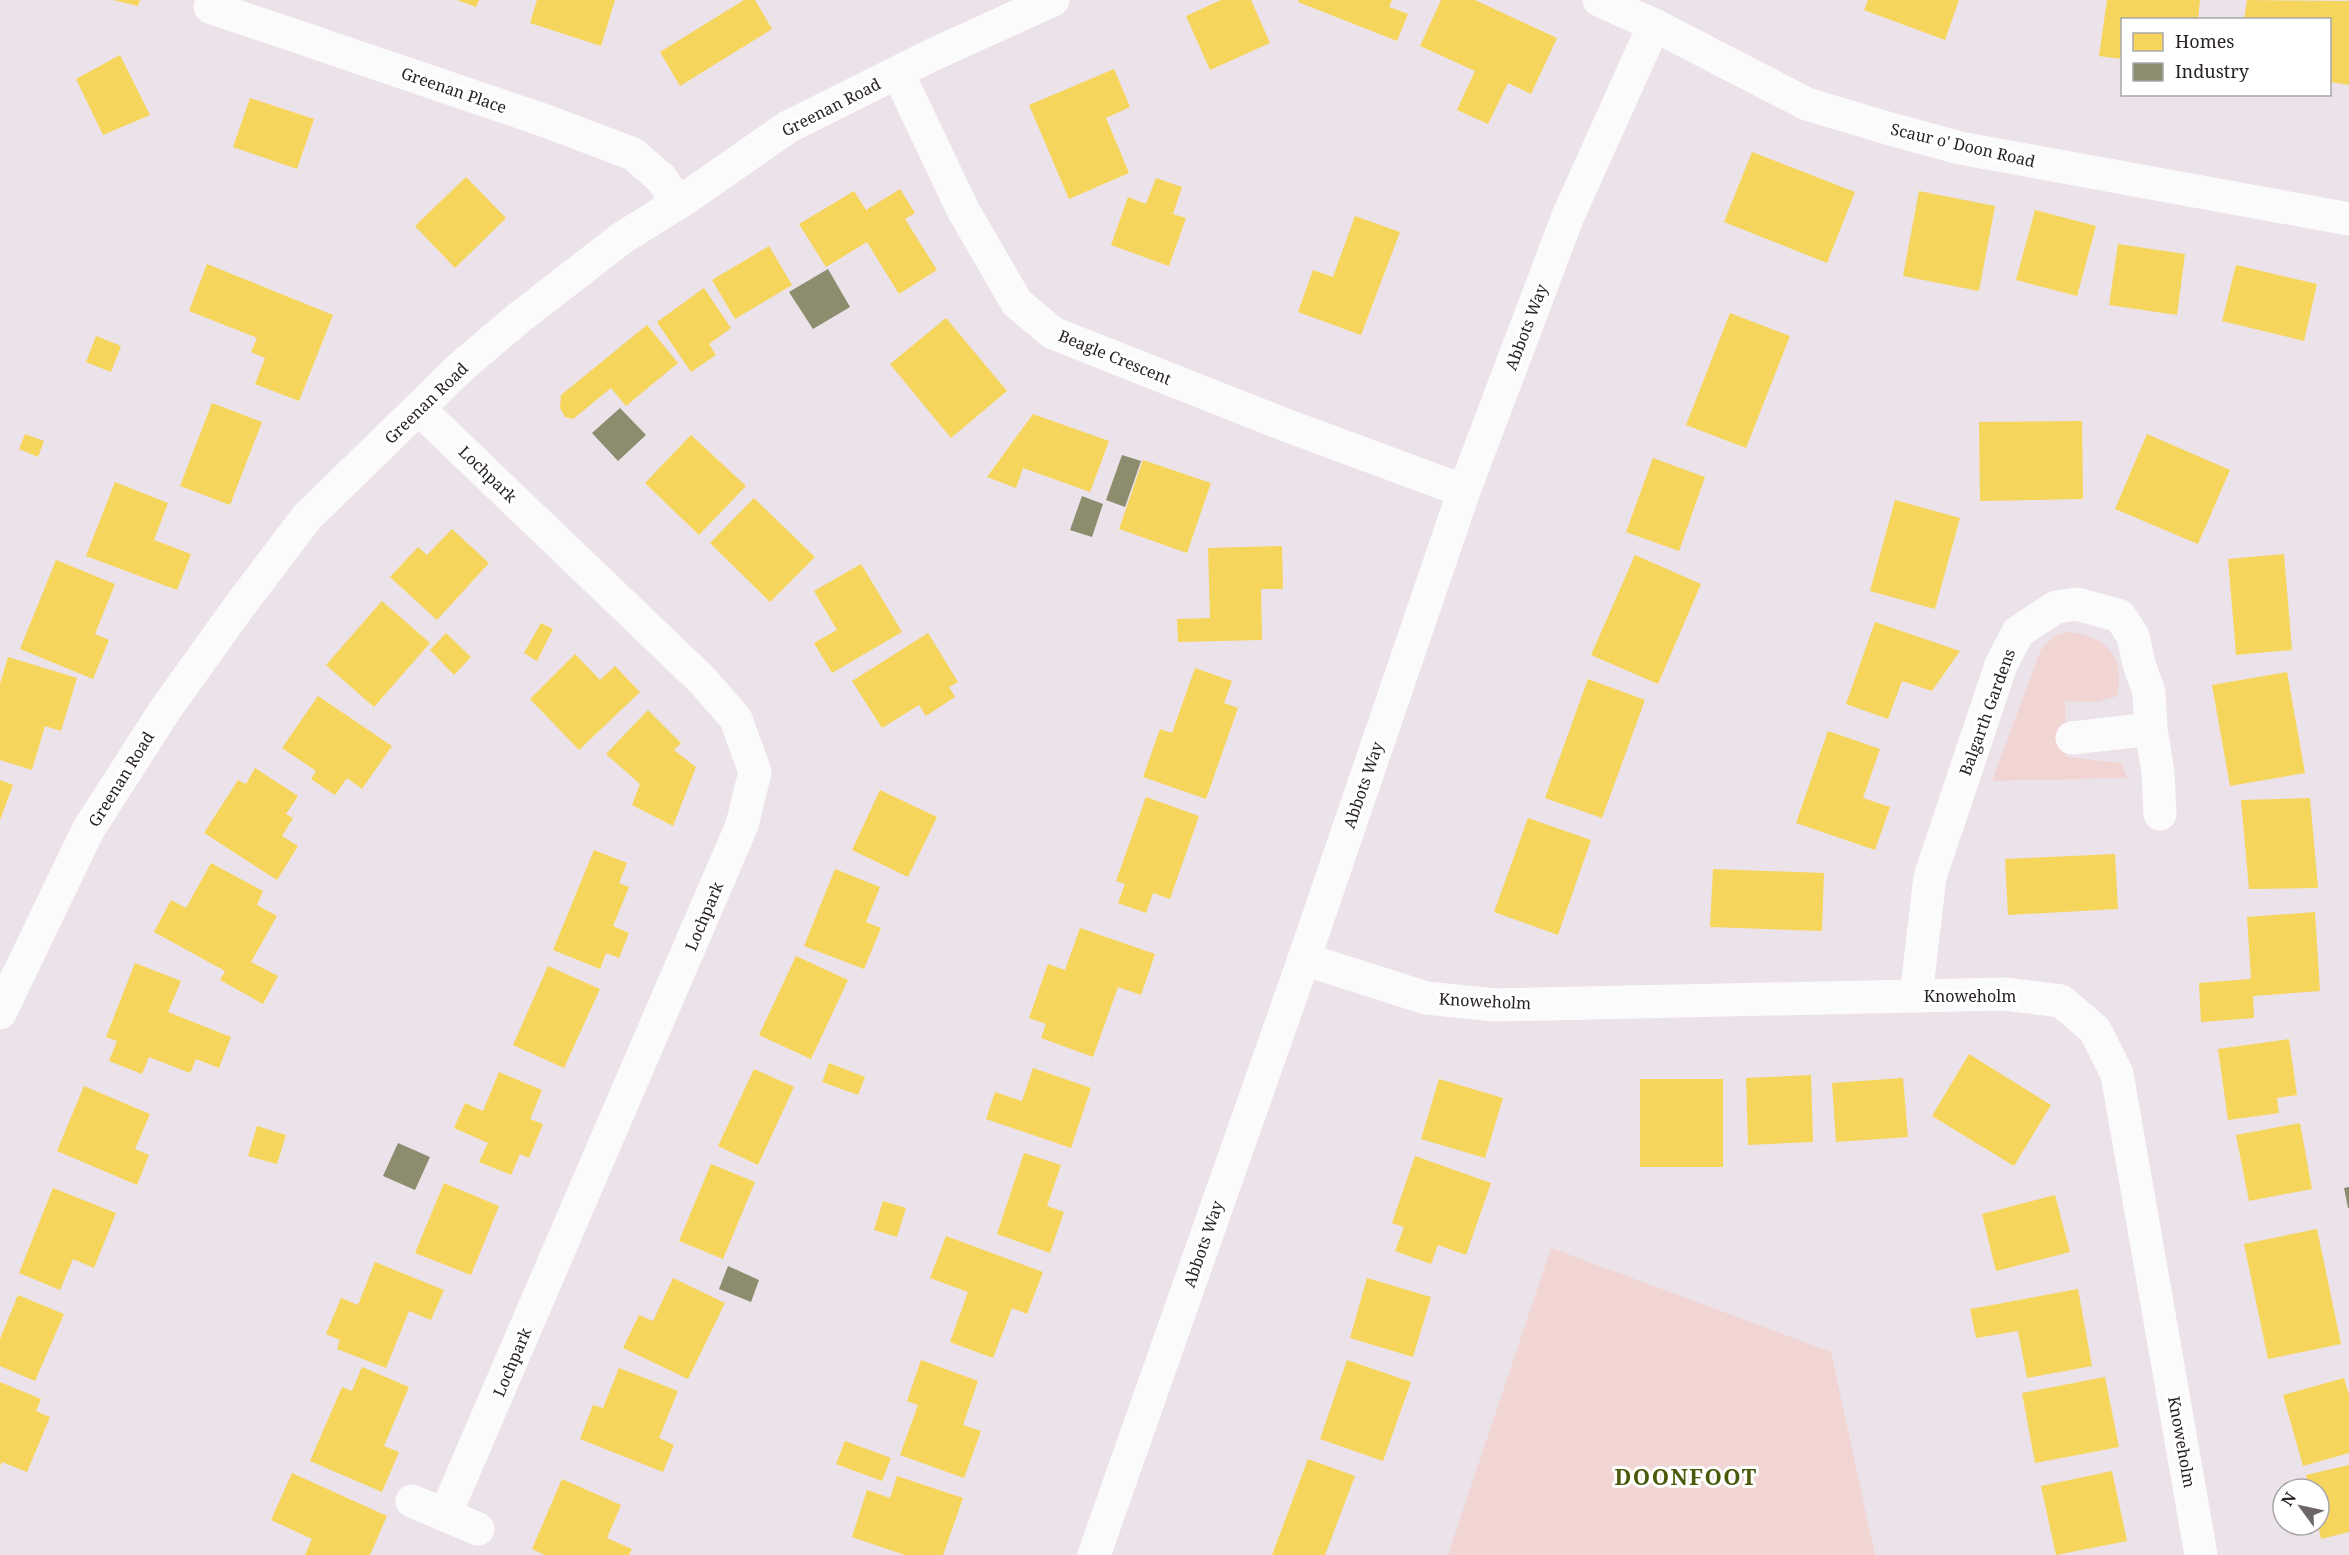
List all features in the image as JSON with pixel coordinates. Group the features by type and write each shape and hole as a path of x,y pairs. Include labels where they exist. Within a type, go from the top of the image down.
{"street":[{"name":"Greenan Road","path":"0,1013 88,830 165,710 238,608 308,517 419,409 520,317 622,238 678,203 788,127 1053,0"},
{"name":"Scaur o' Doon Road","path":"1599,0 1654,25 1807,104 1887,128 1960,148 2349,219"},
{"name":"Greenan Place","path":"210,7 546,121 633,154 661,178 678,203"},
{"name":"Abbots Way","path":"1094,1555 1304,958 1464,491 1568,216 1654,25"},
{"name":"Beagle Crescent","path":"898,73 963,210 1017,303 1053,333 1283,424 1464,491"},
{"name":"Lochpark","path":"419,409 702,680 736,719 755,772 742,825 446,1515"},
{"name":"Balgarth Gardens","path":"1916,996 1930,877 2001,665 2018,632 2056,607 2077,604 2120,616 2133,636 2139,664 2149,692 2160,814"},
{"path":"2072,738 2151,729"},
{"name":"Knoweholm","path":"1304,958 1426,998 1495,1005 2004,994 2061,1001 2095,1030 2117,1074 2201,1555"},
{"path":"412,1502 478,1529"}],"shaded area":[{"path":"2068,632 2093,638 2111,651 2119,670 2119,682 2117,696 2097,702 2065,701 2066,757 2121,763 2127,778 1992,781 2042,647 2057,635"},
{"path":"1551,1248 1831,1352 1875,1555 1448,1555"}],"building: Homes":[{"path":"113,0 140,0 138,6"},
{"path":"457,0 479,0 476,7"},
{"path":"537,0 615,0 601,46 530,23"},
{"path":"744,0 755,0 772,29 680,86 660,52"},
{"path":"1221,0 1251,0 1270,43 1210,70 1186,16"},
{"path":"1299,0 1392,0 1389,7 1408,14 1397,41 1298,2"},
{"path":"1441,0 1475,0 1557,38 1531,94 1508,83 1488,124 1457,110 1475,71 1420,46"},
{"path":"1868,0 1959,0 1945,40 1864,10"},
{"path":"2107,0 2200,0 2198,18 2121,18 2121,59 2099,56"},
{"path":"2247,0 2349,1 2349,85 2331,82 2331,18 2244,18"},
{"path":"120,55 150,115 103,135 76,79"},
{"path":"1114,69 1130,107 1106,118 1129,173 1069,199 1029,105"},
{"path":"250,98 314,119 297,169 233,147"},
{"path":"1752,152 1855,192 1827,263 1724,222"},
{"path":"466,177 506,218 455,268 415,226"},
{"path":"1156,178 1182,187 1173,214 1186,218 1169,266 1111,245 1128,197 1146,204"},
{"path":"900,189 915,213 905,219 937,270 899,294 867,242 826,267 799,224 854,191 866,210"},
{"path":"1919,191 1995,206 1979,291 1903,276"},
{"path":"2035,210 2096,226 2077,296 2016,280"},
{"path":"1355,216 1400,232 1361,335 1298,312 1313,270 1333,277"},
{"path":"2118,244 2185,254 2177,315 2109,305"},
{"path":"769,246 792,285 735,319 712,280"},
{"path":"207,264 333,315 299,401 255,384 265,358 251,352 257,338 189,311"},
{"path":"2236,265 2317,284 2304,341 2222,321"},
{"path":"704,288 731,328 709,344 716,355 691,372 657,322"},
{"path":"1730,313 1790,336 1746,448 1686,425"},
{"path":"946,318 1007,391 951,438 890,364"},
{"path":"647,325 678,363 626,406 611,388 573,419 565,417 560,408 561,395"},
{"path":"96,336 121,346 111,372 86,362"},
{"path":"212,403 262,422 230,505 180,486"},
{"path":"1033,414 1109,441 1090,492 1023,468 1016,488 987,477"},
{"path":"2082,421 2083,499 1980,501 1979,422"},
{"path":"25,434 44,441 38,457 19,449"},
{"path":"2147,434 2230,470 2198,544 2115,509"},
{"path":"691,435 746,486 699,535 645,483"},
{"path":"1653,458 1705,477 1679,551 1626,532"},
{"path":"1143,460 1211,483 1187,553 1119,529"},
{"path":"115,482 168,503 154,540 191,554 177,590 86,556"},
{"path":"754,498 815,557 770,602 710,543"},
{"path":"1895,500 1960,518 1935,609 1870,591"},
{"path":"452,529 489,563 437,620 390,577 418,547 427,555"},
{"path":"1282,546 1283,589 1261,589 1262,640 1178,642 1177,619 1210,618 1208,548"},
{"path":"2284,554 2292,650 2236,655 2228,559"},
{"path":"1635,555 1701,584 1658,684 1591,655"},
{"path":"56,560 115,584 95,634 109,640 93,679 20,649"},
{"path":"861,564 902,632 832,673 814,643 837,630 814,591"},
{"path":"382,601 430,643 374,707 326,665"},
{"path":"1875,622 1960,651 1932,691 1902,681 1888,719 1846,704"},
{"path":"541,623 553,629 537,661 524,653"},
{"path":"446,633 471,657 454,675 430,650"},
{"path":"928,633 958,682 949,687 955,697 926,716 919,705 882,728 852,681"},
{"path":"575,654 600,680 615,666 640,692 579,750 530,699"},
{"path":"8,657 77,678 61,731 45,726 32,770 0,760 0,684"},
{"path":"1195,668 1232,681 1224,703 1238,708 1206,799 1143,777 1160,729 1172,733"},
{"path":"2287,672 2305,773 2230,786 2212,685"},
{"path":"1588,679 1645,700 1602,818 1545,798"},
{"path":"318,696 392,746 362,789 347,778 335,795 311,779 316,771 282,748"},
{"path":"648,710 681,743 674,750 696,767 673,826 632,805 640,784 606,754"},
{"path":"1828,731 1880,749 1863,798 1890,807 1875,850 1796,823"},
{"path":"255,768 298,796 286,814 293,818 282,836 298,846 277,880 204,833 238,780 246,784"},
{"path":"0,780 13,785 0,820"},
{"path":"880,790 937,817 908,877 852,850"},
{"path":"1146,797 1199,816 1170,899 1153,893 1146,913 1118,903 1125,884 1116,881"},
{"path":"2310,798 2318,888 2249,889 2241,800"},
{"path":"1528,818 1591,840 1558,935 1494,912"},
{"path":"594,850 627,863 619,883 629,887 613,926 629,933 619,958 606,953 600,969 553,950"},
{"path":"2115,854 2118,909 2008,915 2005,859"},
{"path":"211,863 263,891 257,905 277,916 251,962 278,976 263,1004 220,980 225,971 154,932 171,900 186,908"},
{"path":"835,869 880,887 866,922 881,928 864,969 804,946"},
{"path":"1713,869 1824,873 1822,931 1710,927"},
{"path":"2315,912 2320,991 2253,996 2254,1018 2201,1022 2199,983 2251,979 2247,917"},
{"path":"1080,928 1155,954 1141,995 1118,987 1093,1057 1041,1038 1046,1024 1029,1018 1048,964 1065,970"},
{"path":"796,956 848,980 811,1059 759,1035"},
{"path":"135,963 181,981 168,1012 231,1037 219,1068 196,1059 190,1073 149,1057 142,1074 109,1061 117,1041 106,1037"},
{"path":"548,966 600,989 564,1068 513,1045"},
{"path":"2289,1039 2297,1095 2277,1098 2279,1113 2228,1120 2218,1049"},
{"path":"1969,1054 2051,1105 2014,1166 1932,1116"},
{"path":"829,1063 865,1077 858,1095 822,1082"},
{"path":"1033,1068 1091,1088 1071,1148 986,1119 995,1092 1022,1101"},
{"path":"754,1069 794,1087 758,1165 718,1146"},
{"path":"499,1072 542,1090 530,1119 543,1124 529,1158 520,1154 511,1175 479,1162 488,1143 454,1128 465,1103 483,1111"},
{"path":"1811,1075 1813,1142 1748,1145 1746,1078"},
{"path":"1903,1078 1908,1137 1836,1142 1832,1083"},
{"path":"1439,1079 1503,1098 1485,1158 1421,1139"},
{"path":"1640,1079 1723,1079 1723,1167 1640,1167"},
{"path":"84,1086 150,1114 135,1149 149,1155 137,1185 57,1151"},
{"path":"2300,1123 2312,1189 2249,1201 2236,1135"},
{"path":"257,1126 286,1135 277,1164 248,1156"},
{"path":"1024,1153 1061,1165 1047,1206 1064,1212 1050,1253 997,1234"},
{"path":"1415,1156 1491,1183 1466,1255 1438,1245 1431,1264 1395,1251 1404,1227 1392,1223"},
{"path":"711,1164 755,1182 723,1259 679,1241"},
{"path":"444,1183 499,1206 471,1275 415,1253"},
{"path":"53,1188 116,1213 94,1268 73,1259 60,1290 19,1273"},
{"path":"2055,1195 2070,1252 1996,1271 1982,1214"},
{"path":"883,1201 906,1208 897,1237 874,1230"},
{"path":"2317,1229 2341,1344 2268,1359 2244,1244"},
{"path":"946,1236 1043,1272 1027,1314 1012,1308 993,1358 950,1342 968,1292 930,1278"},
{"path":"375,1262 444,1290 431,1320 409,1311 386,1368 337,1349 340,1340 326,1334 341,1298 358,1305"},
{"path":"673,1278 725,1303 688,1379 623,1348 639,1315 653,1321"},
{"path":"1367,1278 1431,1297 1413,1357 1350,1338"},
{"path":"2078,1289 2092,1366 2027,1378 2018,1331 1976,1338 1970,1309"},
{"path":"18,1295 64,1314 35,1381 0,1366 0,1339"},
{"path":"921,1360 978,1381 963,1425 981,1431 964,1478 900,1455 918,1405 907,1401"},
{"path":"1347,1360 1411,1382 1383,1461 1320,1439"},
{"path":"362,1367 409,1387 384,1446 399,1452 382,1492 310,1461 342,1387 352,1391"},
{"path":"619,1368 678,1391 659,1438 674,1445 663,1472 580,1439 593,1405 603,1408"},
{"path":"2105,1377 2119,1447 2035,1463 2022,1393"},
{"path":"2344,1378 2349,1395 2349,1453 2303,1466 2283,1395"},
{"path":"0,1382 41,1399 36,1411 50,1417 27,1472 2,1462 0,1466"},
{"path":"845,1441 891,1458 882,1481 836,1464"},
{"path":"1308,1459 1355,1476 1325,1555 1272,1555"},
{"path":"2349,1465 2349,1532 2331,1536 2331,1477 2306,1477 2306,1475"},
{"path":"2112,1471 2127,1541 2056,1555 2041,1486"},
{"path":"292,1473 387,1516 370,1555 305,1555 312,1539 271,1520"},
{"path":"897,1476 963,1498 943,1555 905,1555 852,1537 867,1490 890,1498"},
{"path":"562,1479 621,1505 607,1538 632,1549 629,1555 545,1555 532,1549"}],"building: Industry":[{"path":"828,269 850,307 813,329 789,292"},
{"path":"620,408 646,435 618,461 592,433"},
{"path":"1122,455 1141,461 1125,507 1106,500"},
{"path":"1082,496 1103,504 1092,537 1070,530"},
{"path":"398,1143 430,1157 415,1190 383,1176"},
{"path":"2349,1187 2349,1208 2348,1208 2344,1188"},
{"path":"728,1266 759,1280 751,1302 719,1289"}],"district":[{"name":"DOONFOOT","path":"1686,1477"}]}
